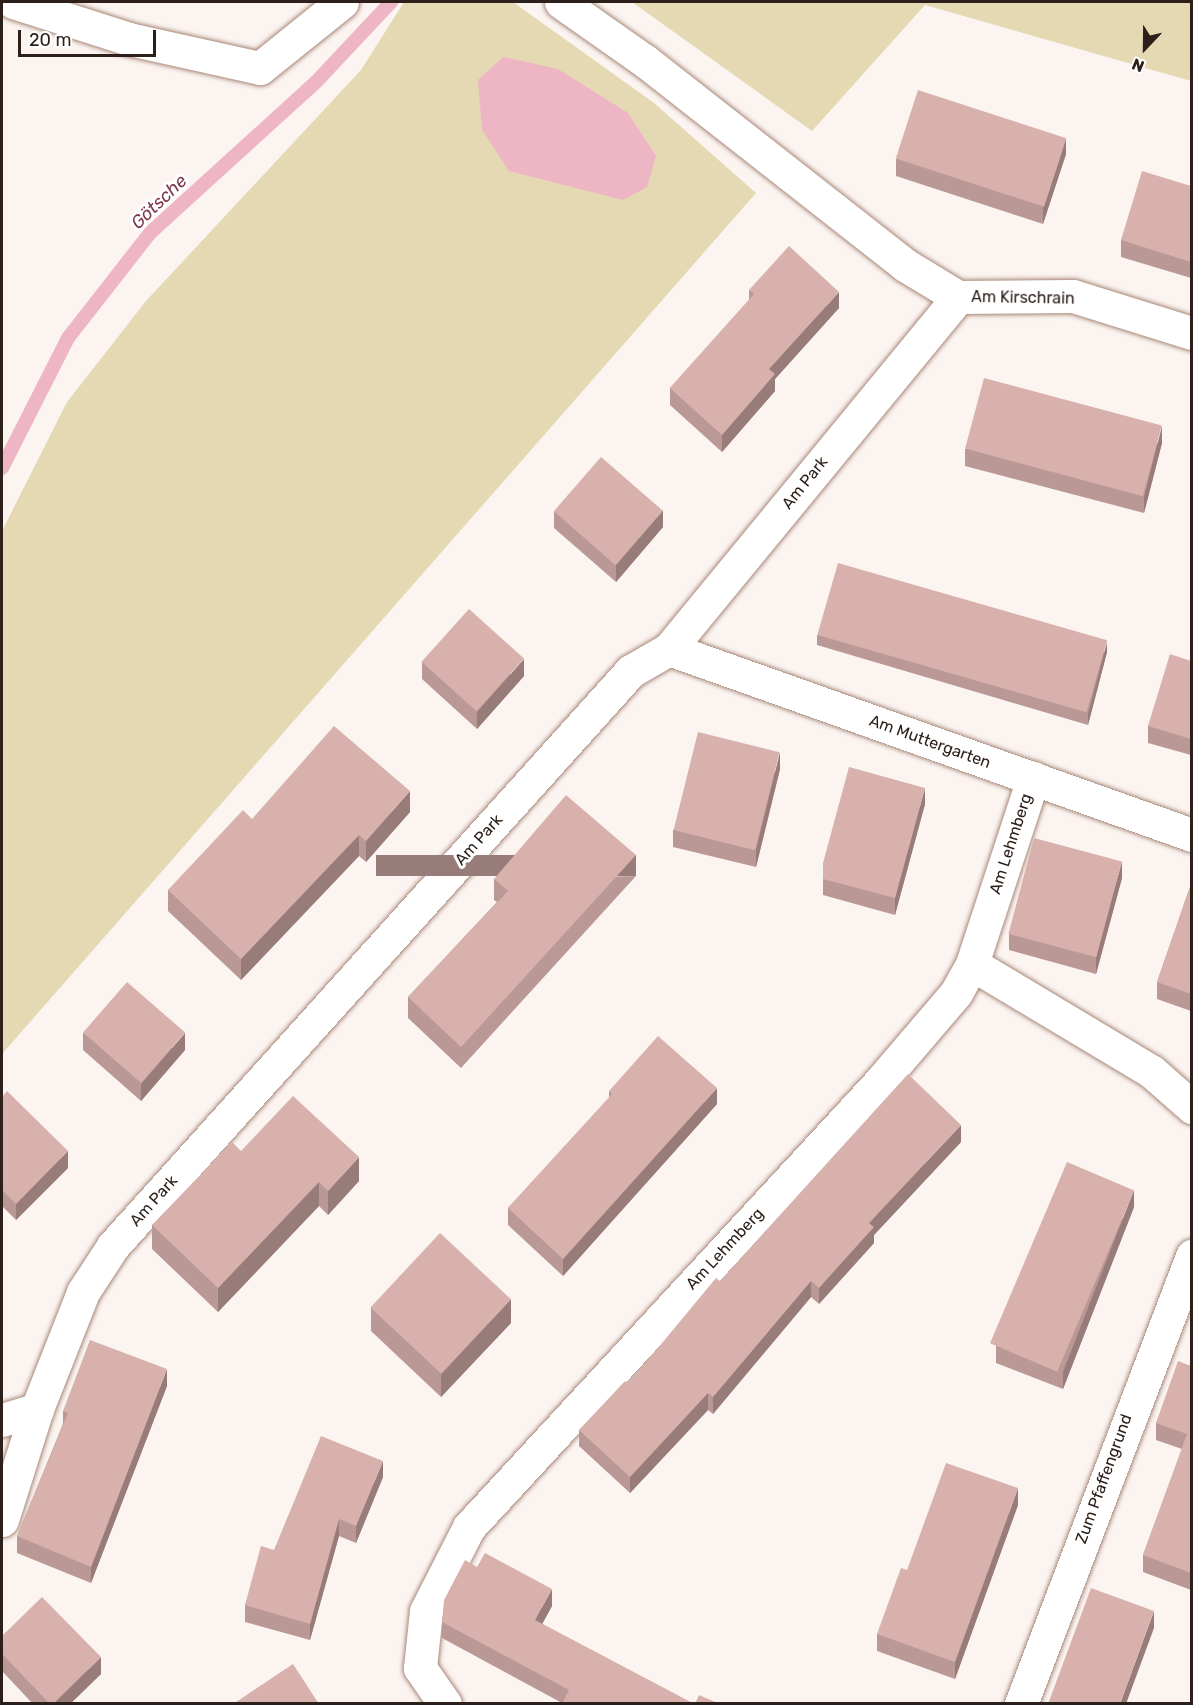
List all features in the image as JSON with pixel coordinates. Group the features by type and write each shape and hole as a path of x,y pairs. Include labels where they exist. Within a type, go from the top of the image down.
{"street":[{"path":"13,2 129,39 260,68 342,2"},
{"path":"561,2 645,61 905,265 958,297"},
{"name":"Am Kirschrain","path":"958,297 1073,296 1191,333"},
{"name":"Am Park","path":"2,1520 37,1409 83,1292 113,1246 631,671 669,649 958,297"},
{"name":"Am Muttergarten","path":"669,649 1191,835"},
{"name":"Am Lehmberg","path":"444,1704 420,1668 426,1611 469,1527 880,1082 956,993 972,964 1033,778"},
{"path":"972,964 1150,1071 1191,1107"},
{"name":"Zum Pfaffengrund","path":"1021,1704 1191,1256"},
{"path":"2,1420 37,1409"}],"shaded area":[{"path":"404,2 513,2 654,103 756,193 2,1054 2,531 67,402 146,301 361,70"},
{"path":"632,2 1191,2 1191,81 925,5 812,131"},
{"path":"503,57 558,69 628,113 656,156 647,187 623,200 509,171 482,130 478,80"}],"building":[{"path":"918,90 1066,138 1044,207 896,158"},
{"path":"1142,171 1191,186 1191,262 1121,240"},
{"path":"789,246 839,292 769,369 775,374 722,435 670,388 754,294 749,290"},
{"path":"984,378 1162,426 1143,496 965,449"},
{"path":"601,457 663,511 616,565 554,511"},
{"path":"838,563 1107,640 1086,712 817,635"},
{"path":"469,609 524,659 476,711 421,662"},
{"path":"1170,654 1191,661 1191,739 1148,726"},
{"path":"334,726 410,791 366,841 359,835 241,959 168,890 243,810 252,819"},
{"path":"698,732 780,752 755,850 674,830"},
{"path":"849,767 925,788 895,898 823,879 823,863"},
{"path":"566,795 636,855 461,1047 408,997 508,891 494,879"},
{"path":"1034,838 1122,862 1096,957 1008,934"},
{"path":"1191,884 1191,994 1157,982"},
{"path":"127,982 185,1033 141,1083 83,1033"},
{"path":"658,1036 717,1088 563,1259 508,1208 612,1094 609,1091"},
{"path":"908,1074 961,1125 869,1223 874,1227 819,1288 811,1281 713,1397 708,1393 630,1477 579,1430 625,1381 628,1384 716,1278 720,1281"},
{"path":"7,1091 68,1151 16,1204 2,1190 2,1097"},
{"path":"293,1096 359,1157 328,1191 319,1182 218,1288 152,1225 232,1142 241,1151"},
{"path":"1067,1162 1134,1191 1057,1372 990,1343"},
{"path":"440,1233 511,1299 441,1374 370,1308"},
{"path":"90,1340 167,1369 91,1567 17,1536 68,1413 63,1411"},
{"path":"1178,1361 1191,1366 1191,1573 1143,1555 1187,1434 1156,1423"},
{"path":"321,1436 383,1461 356,1526 339,1519 310,1624 245,1605 261,1546 274,1550"},
{"path":"946,1463 1018,1488 955,1662 877,1634 901,1568 907,1570"},
{"path":"485,1553 552,1589 535,1620 694,1704 562,1704 569,1690 442,1622 444,1600 465,1560 477,1567"},
{"path":"1091,1588 1154,1611 1120,1704 1048,1704"},
{"path":"42,1597 101,1657 53,1704 50,1704 2,1654 2,1636"},
{"path":"293,1664 319,1704 233,1704"},
{"path":"699,1695 720,1704 695,1704"}],"waterway":[{"name":"Götsche","path":"2,468 68,338 150,233 316,82 391,2"}]}
